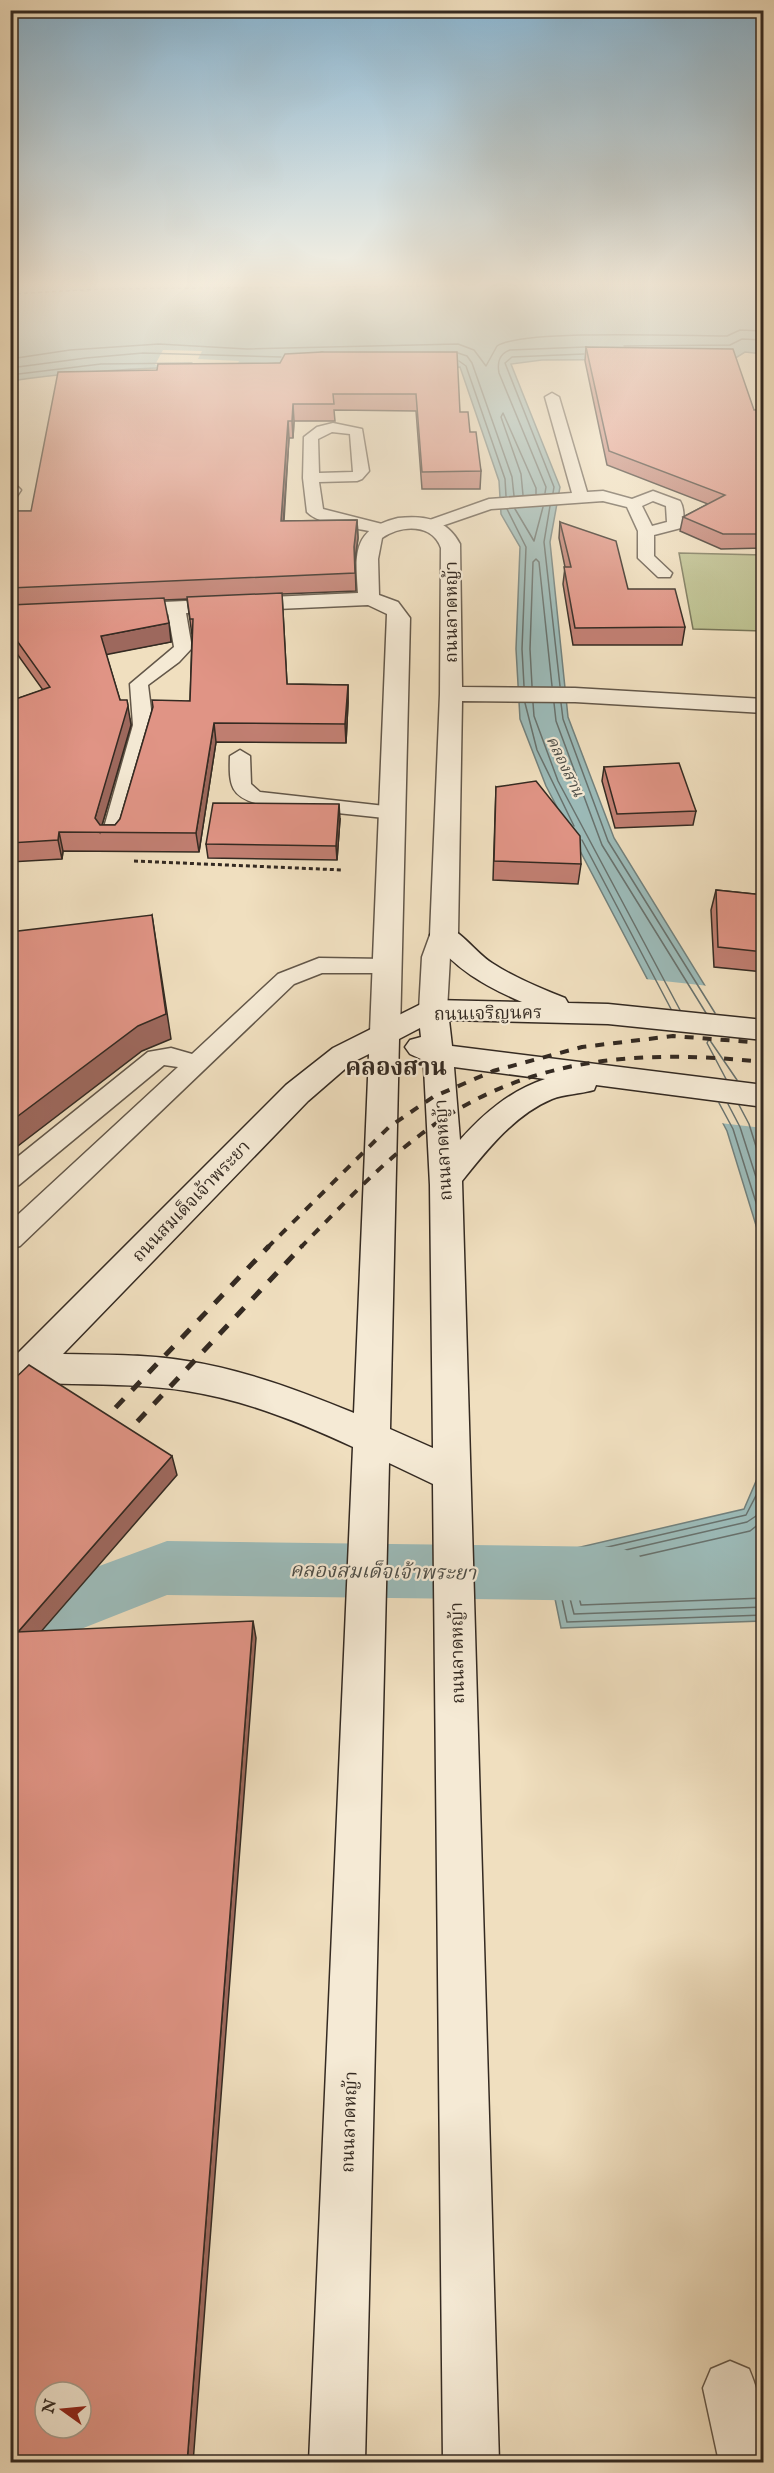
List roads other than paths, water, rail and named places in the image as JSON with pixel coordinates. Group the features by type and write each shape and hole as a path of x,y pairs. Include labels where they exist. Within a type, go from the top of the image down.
{"main road":[{"path":"105,610 369,599 370,540 380,528 399,524 430,525"},
{"name":"ถนนลาดหญ้า","path":"430,525 447,536 451,548 451,694 444,936 436,957 433,1010 438,1055 445,1179 456,1611 471,2463"},
{"name":"ถนนลาดหญ้า","path":"337,2463 399,618 398,612 388,605 369,599"},
{"path":"451,694 575,695 764,706"},
{"path":"444,936 459,955 482,971 526,994 575,1012"},
{"name":"ถนนเจริญนคร","path":"385,1032 433,1010 575,1012 764,1030"},
{"name":"ถนนเจริญนคร","path":"385,1032 438,1055 764,1096"},
{"name":"ถนนสมเด็จเจ้าพระยา","path":"19,1377 297,1093 343,1055 385,1032"},
{"path":"445,1179 499,1119 538,1092 577,1082 637,1081"},
{"path":"19,1377 142,1371 188,1376 297,1406 452,1474"},
{"path":"730,2388 747,2463"}],"lane":[{"path":"553,399 577,497"},
{"path":"311,478 315,512 380,528"},
{"path":"430,525 489,504 603,496 633,504 654,496 674,504 675,525 661,530 646,531"},
{"path":"633,504 646,531 646,558 664,573"},
{"path":"111,838 143,725 140,684 148,673 177,656 183,648 176,607"},
{"path":"240,756 240,788 246,794 262,799 394,813"},
{"path":"10,1239 286,980 319,965 386,966"},
{"path":"10,1178 156,1058 171,1056 196,1064"}],"water":[{"path":"471,399 525,399 560,487 550,542 568,717 614,838 763,1080 763,1248 727,1131 546,786 520,719 516,649 520,547 501,514 499,481"},
{"path":"763,1465 763,1621 561,1628 546,1555 744,1509"}],"waterway":[{"name":"คลองสมเด็จเจ้าพระยา","path":"10,1628 167,1568 618,1574"}],"railway":[{"path":"269,1246 389,1127 433,1097 493,1071 582,1047 673,1036 764,1043"},
{"path":"300,1248 358,1189 420,1135 459,1109 500,1088 541,1074 584,1064 628,1059 718,1058 764,1062"},
{"path":"99,1425 269,1246"},
{"path":"121,1439 302,1246"}],"district":[{"name":"คลองสาน","path":"396,1067"}]}
